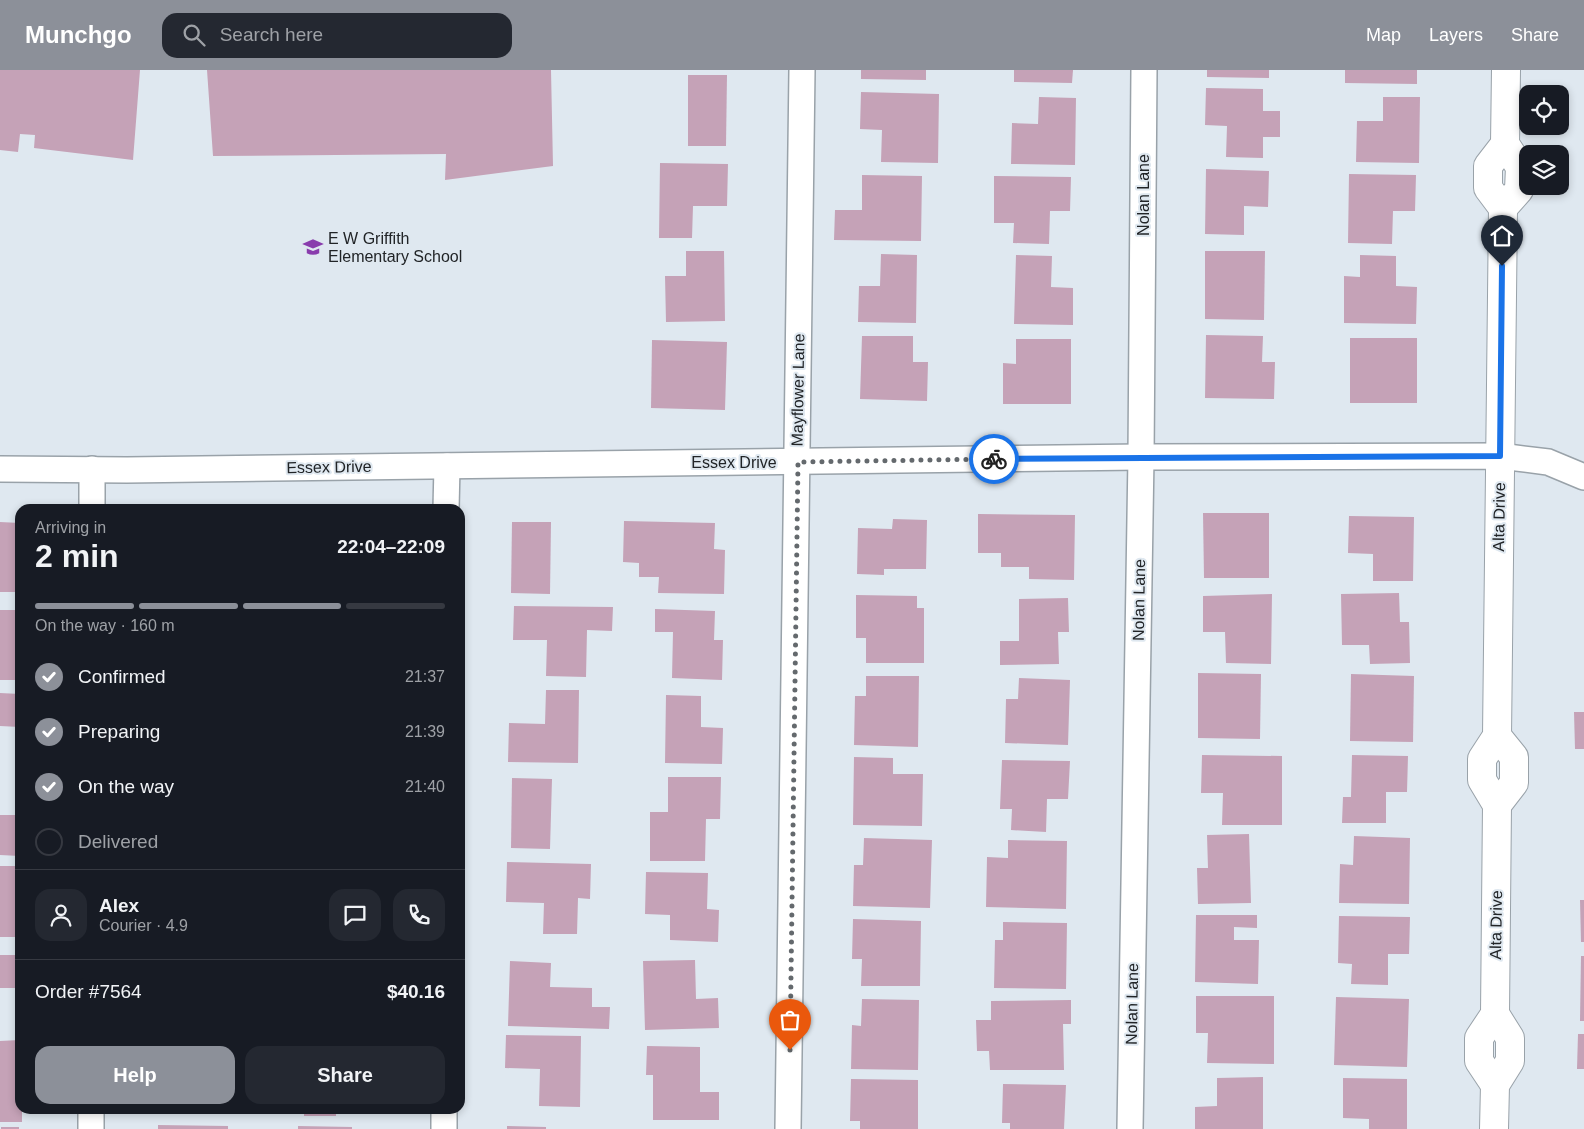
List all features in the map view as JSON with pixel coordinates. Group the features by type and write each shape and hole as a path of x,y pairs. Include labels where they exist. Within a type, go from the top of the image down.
{"main road":[{"name":"Alta Drive","path":"1494,1129 1495,1085 1510,1061 1510,1038 1495,1014 1497,805 1514,783 1514,757 1497,736 1502,208 1519,190 1520,167 1505,144 1506,70"}],"street":[{"name":"Mayflower Lane","path":"788,1129 802,70"},
{"name":"Nolan Lane","path":"1130,1129 1141,457 1144,70"},
{"name":"Essex Drive","path":"0,469 447,466 1141,457 1500,456 1548,462 1584,477"},
{"path":"446,504 447,466"},
{"path":"92,469 92,504"},
{"path":"92,1114 92,1129"},
{"path":"444,1114 444,1129"}],"building":[{"path":"0,70 140,70 133,160 34,148 35,135 20,134 18,152 0,150"},
{"path":"207,70 551,70 553,166 445,180 446,154 213,156"},
{"path":"861,70 926,70 926,80 861,79"},
{"path":"1014,70 1073,70 1072,83 1014,82"},
{"path":"1207,70 1269,70 1269,78 1207,77"},
{"path":"1345,70 1417,70 1417,84 1345,83"},
{"path":"688,75 727,75 726,146 688,146"},
{"path":"1206,88 1263,89 1263,111 1280,111 1280,137 1263,137 1263,158 1226,157 1227,126 1205,125"},
{"path":"861,92 939,94 938,163 881,162 882,130 860,129"},
{"path":"1039,97 1076,98 1075,165 1011,164 1012,123 1038,124"},
{"path":"1383,97 1420,97 1419,163 1356,162 1357,121 1383,121"},
{"path":"660,163 728,164 727,206 693,206 692,238 659,238"},
{"path":"1206,169 1269,171 1268,207 1244,206 1244,235 1205,234"},
{"path":"1349,174 1416,175 1415,211 1393,211 1392,244 1348,243"},
{"path":"862,175 922,176 921,241 834,240 835,210 862,210"},
{"path":"994,176 1071,177 1070,211 1050,211 1049,244 1013,243 1014,223 994,223"},
{"path":"686,251 724,251 725,321 666,322 665,276 686,276"},
{"path":"1205,251 1265,251 1264,320 1205,319"},
{"path":"881,254 917,255 916,323 858,322 859,286 880,286"},
{"path":"1016,255 1052,256 1051,287 1073,288 1073,325 1014,324"},
{"path":"1360,255 1396,256 1396,286 1417,287 1416,324 1344,323 1344,276 1360,277"},
{"path":"1206,335 1263,336 1262,362 1275,362 1274,399 1205,398"},
{"path":"862,336 913,336 913,362 928,362 927,401 860,399"},
{"path":"1350,338 1417,338 1417,403 1350,403"},
{"path":"1016,339 1071,339 1071,404 1003,404 1003,363 1016,364"},
{"path":"652,340 727,342 725,410 651,408"},
{"path":"1203,513 1269,513 1269,578 1204,578"},
{"path":"978,514 1075,515 1074,580 1029,579 1029,567 1001,567 1001,553 978,553"},
{"path":"1349,516 1414,517 1413,581 1373,581 1373,554 1348,553"},
{"path":"893,519 927,520 926,569 884,569 884,575 857,574 858,528 892,529"},
{"path":"624,521 715,523 714,549 725,550 724,594 658,593 659,577 639,577 639,563 623,562"},
{"path":"0,522 15,523 15,592 0,592"},
{"path":"512,522 551,522 550,594 511,593"},
{"path":"1399,593 1400,622 1409,622 1410,663 1370,664 1369,645 1342,645 1341,594"},
{"path":"1272,594 1271,664 1226,663 1225,632 1203,632 1203,596"},
{"path":"856,595 917,596 917,608 924,608 924,663 866,663 866,638 856,638"},
{"path":"1068,598 1069,632 1058,632 1059,664 1000,665 1000,641 1019,641 1019,599"},
{"path":"514,606 613,607 612,631 587,630 586,677 546,676 547,640 513,640"},
{"path":"655,609 715,611 714,640 723,640 722,680 672,678 673,632 655,632"},
{"path":"0,610 15,610 15,680 0,680"},
{"path":"1198,673 1261,674 1260,739 1198,738"},
{"path":"1351,674 1414,676 1413,742 1350,741"},
{"path":"866,676 919,676 918,747 854,745 855,696 866,696"},
{"path":"1019,678 1070,680 1068,745 1005,743 1006,699 1018,699"},
{"path":"546,690 579,690 578,763 508,762 509,723 545,724"},
{"path":"0,693 15,694 15,727 0,726"},
{"path":"666,695 701,696 701,727 723,728 722,764 665,763"},
{"path":"1574,712 1584,712 1584,749 1575,749"},
{"path":"1202,755 1282,756 1282,825 1222,825 1223,793 1201,793"},
{"path":"1352,755 1408,756 1407,792 1386,792 1386,823 1342,823 1343,797 1351,797"},
{"path":"854,757 893,758 893,774 923,774 922,826 853,825"},
{"path":"1002,760 1070,761 1068,799 1047,799 1046,832 1011,830 1012,809 1000,809"},
{"path":"668,777 721,777 720,819 706,819 705,861 650,861 650,812 668,812"},
{"path":"512,778 552,779 550,849 511,848"},
{"path":"0,815 15,815 15,856 0,855"},
{"path":"1249,834 1251,903 1198,904 1197,868 1208,868 1207,835"},
{"path":"1354,836 1410,838 1409,904 1339,903 1340,864 1353,865"},
{"path":"864,838 932,840 930,908 853,906 854,865 863,865"},
{"path":"1008,840 1067,841 1066,909 986,907 987,857 1008,858"},
{"path":"507,862 591,864 590,899 578,898 577,934 543,934 544,903 506,902"},
{"path":"0,866 15,866 15,937 0,937"},
{"path":"646,872 708,873 707,909 719,910 718,942 670,940 670,915 645,914"},
{"path":"1580,900 1584,900 1584,942 1581,942"},
{"path":"1196,915 1257,915 1257,928 1234,927 1234,940 1259,940 1258,984 1195,982"},
{"path":"1339,916 1410,917 1409,954 1388,954 1388,985 1351,984 1352,964 1338,963"},
{"path":"853,919 921,921 920,986 861,986 862,959 852,959"},
{"path":"1003,922 1067,923 1066,989 994,988 995,940 1003,940"},
{"path":"0,955 15,955 15,988 0,988"},
{"path":"1581,956 1584,956 1584,1021 1580,1021"},
{"path":"695,960 696,999 718,998 719,1028 645,1030 643,961"},
{"path":"510,961 551,963 550,987 592,988 592,1007 610,1007 609,1029 508,1026"},
{"path":"1196,996 1274,996 1274,1064 1207,1063 1208,1033 1196,1033"},
{"path":"1336,997 1409,999 1407,1067 1334,1065"},
{"path":"862,999 919,1000 918,1070 851,1069 852,1025 861,1026"},
{"path":"1071,1000 1071,1024 1063,1024 1064,1070 990,1070 989,1051 977,1051 976,1020 991,1020 991,1001"},
{"path":"1578,1034 1584,1034 1584,1069 1577,1069"},
{"path":"506,1035 581,1036 580,1107 539,1106 540,1069 505,1068"},
{"path":"15,1040 15,1114 22,1114 22,1122 0,1122 0,1041"},
{"path":"647,1046 700,1047 700,1092 719,1092 719,1120 653,1120 653,1075 646,1075"},
{"path":"1263,1077 1263,1129 1195,1129 1195,1107 1217,1106 1217,1078"},
{"path":"1343,1078 1407,1079 1407,1129 1369,1129 1369,1119 1343,1118"},
{"path":"851,1079 918,1080 918,1129 860,1129 860,1121 850,1121"},
{"path":"1003,1084 1066,1085 1064,1129 1010,1129 1010,1123 1002,1123"},
{"path":"304,1114 336,1114 336,1116 304,1116"},
{"path":"158,1125 228,1126 228,1129 158,1129"},
{"path":"298,1126 352,1127 352,1129 298,1129"},
{"path":"507,1126 546,1127 546,1129 507,1129"},
{"path":"1,1127 19,1127 19,1129 1,1129"}],"way so far":[{"path":"790,1050 798,462 994,459"}],"place":[{"name":"E W Griffith Elementary School","path":"313,247"}],"route":[{"path":"994,459 1500,456 1502,266"}]}
